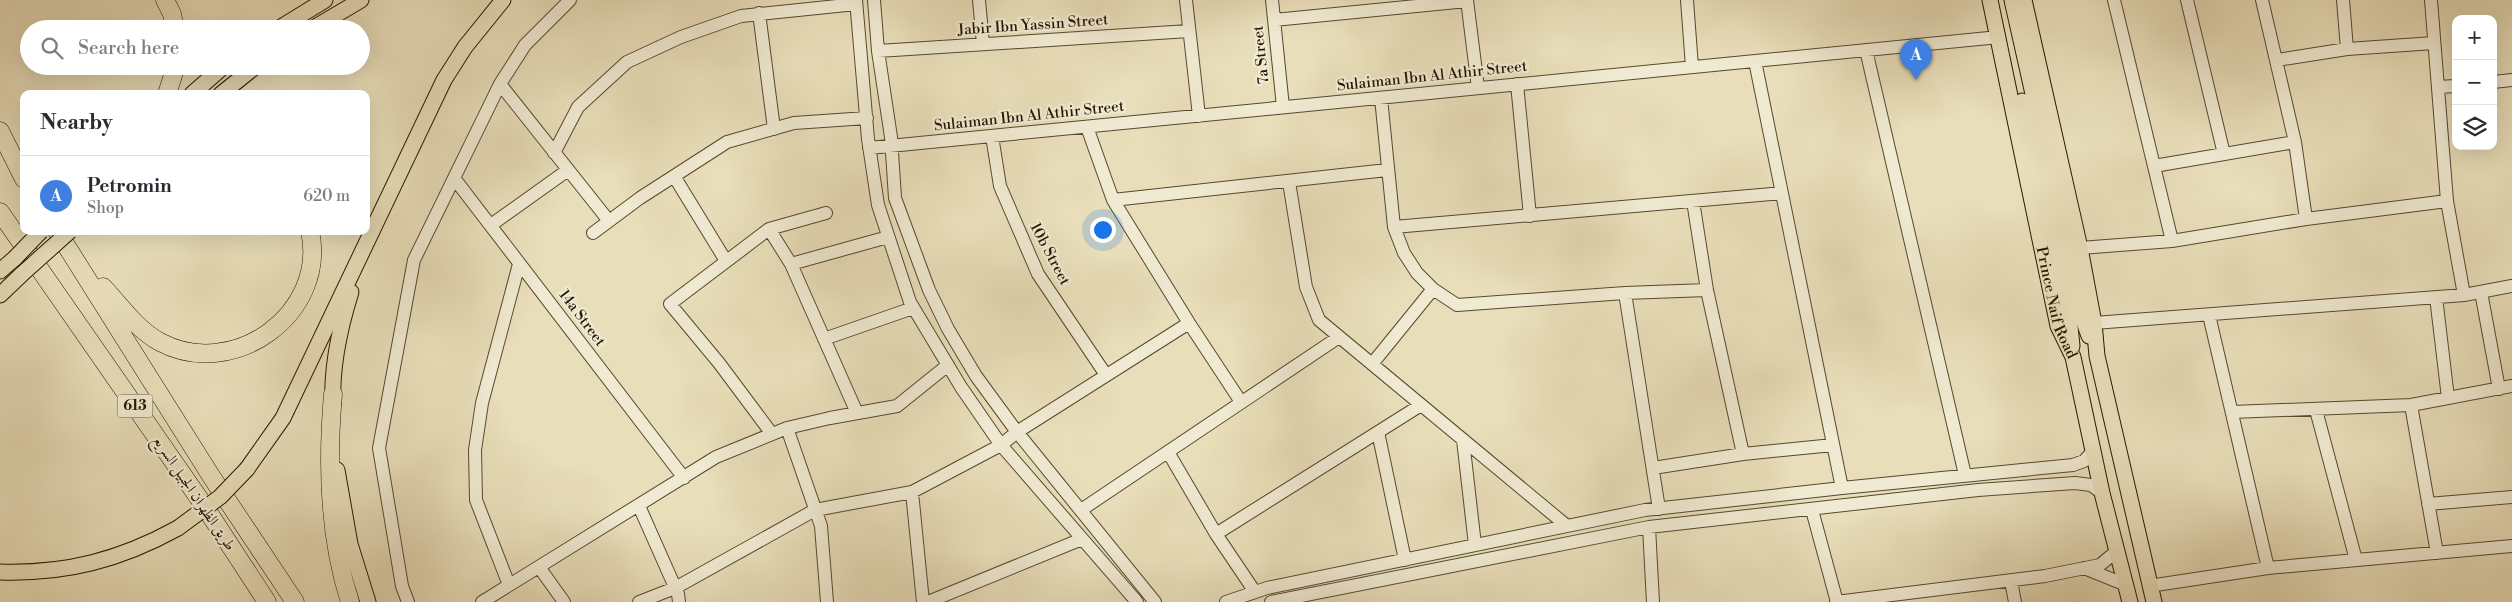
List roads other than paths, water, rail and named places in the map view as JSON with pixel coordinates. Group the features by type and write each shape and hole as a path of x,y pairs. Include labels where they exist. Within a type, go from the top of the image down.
{"highway":[{"path":"165,0 173,20"},
{"path":"168,90 173,75"},
{"path":"0,131 20,172"},
{"path":"0,147 20,174"},
{"name":"طريق الظهران الجبيل السريع","path":"0,212 204,507 267,602"},
{"path":"0,216 16,234"},
{"name":"طريق الظهران الجبيل السريع","path":"60,235 211,476 295,602"},
{"path":"73,255 146,333 161,342 181,350 214,353 232,351 258,342 290,314 303,293 309,277 311,235"},
{"path":"333,394 329,441 330,485 341,566 350,602"}],"main road":[{"path":"293,20 325,0"},
{"path":"327,20 361,0"},
{"path":"0,572 35,573 77,568 120,556 178,528 220,497 247,469 283,418 444,80 464,47 503,0"},
{"name":"Prince Naif Road","path":"1990,0 2009,38 2058,326 2073,357 2102,493 2130,602"},
{"path":"2000,0 2084,322 2097,356"},
{"path":"2009,38 2012,0"},
{"name":"Prince Naif Road","path":"2024,0 2080,248 2094,323 2097,356 2154,602"},
{"path":"197,90 214,75"},
{"path":"226,90 245,75"},
{"path":"368,602 360,584 343,512 338,478 333,394 345,312 355,280 396,182"},
{"path":"0,271 36,235"},
{"path":"0,295 66,235"}],"street":[{"path":"408,602 402,586 379,448 414,260 500,84 525,46 570,0"},
{"path":"874,0 878,51 891,146 895,198 929,290 976,376 1017,432 1155,602"},
{"path":"978,0 983,44"},
{"path":"1186,0 1199,116"},
{"name":"7a Street","path":"1272,0 1283,107"},
{"path":"1274,20 1467,0 1478,88"},
{"path":"1687,0 1692,67"},
{"path":"2114,0 2172,241"},
{"path":"2188,0 2224,154"},
{"path":"2262,0 2295,142 2306,219"},
{"path":"2343,0 2347,49"},
{"path":"2431,0 2447,201 2464,295"},
{"path":"554,153 578,107 626,62 681,37 741,16 856,2 869,148 878,205 913,308 961,387 1001,445 1137,602"},
{"path":"759,13 774,128"},
{"name":"Jabir Ibn Yassin Street","path":"878,51 1189,31"},
{"name":"Sulaiman Ibn Al Athir Street","path":"869,148 1866,50 2009,38"},
{"path":"2277,60 2347,49 2434,43"},
{"path":"1866,50 1965,475"},
{"path":"1756,61 1842,488"},
{"path":"2497,82 2512,80"},
{"path":"500,84 609,221"},
{"path":"1517,84 1530,216"},
{"path":"2438,88 2452,86"},
{"path":"1381,98 1394,227 1404,253 1417,273 1433,289 1457,305 1626,293 1707,290"},
{"path":"593,233 674,176 727,142 794,123 867,118"},
{"path":"1088,127 1113,200 1189,323 1242,402"},
{"name":"10b Street","path":"992,136 1000,186 1038,274 1106,375"},
{"path":"2154,166 2295,142"},
{"path":"491,225 568,170"},
{"path":"1113,200 1387,170"},
{"path":"674,176 726,262"},
{"name":"14a Street","path":"454,178 684,478"},
{"path":"1289,182 1306,287 1319,320 1567,526"},
{"path":"1394,227 1782,193"},
{"path":"1693,201 1707,290 1743,454"},
{"path":"2080,248 2172,241 2306,219 2447,201"},
{"path":"772,434 720,363 670,304 769,229 826,213"},
{"path":"769,229 791,264 856,413"},
{"path":"791,264 888,237"},
{"path":"509,585 476,500 475,450 482,403 520,264"},
{"path":"2094,323 2464,295 2512,286"},
{"path":"1372,364 1433,289"},
{"path":"2481,292 2499,389"},
{"path":"1626,293 1659,509"},
{"path":"2436,297 2448,398"},
{"path":"824,339 913,308"},
{"path":"2209,314 2268,568"},
{"path":"639,602 675,588 815,510 912,492 1001,445 1017,432 1189,323"},
{"path":"1081,510 1339,337"},
{"path":"482,602 716,457 787,428 897,406 948,365"},
{"path":"2232,412 2411,405 2512,386"},
{"path":"1216,534 1421,405"},
{"path":"2411,405 2437,553"},
{"path":"2316,410 2356,560"},
{"path":"787,428 821,526 827,602"},
{"path":"1378,432 1405,560"},
{"path":"1463,440 1475,545"},
{"path":"1653,468 1743,454 1833,445"},
{"path":"1226,602 1255,592 1567,526 1659,509 1842,488 2073,465 2084,461 2094,450"},
{"path":"1168,452 1216,534 1255,592"},
{"path":"1978,490 1992,483 1996,474"},
{"path":"1271,602 1649,526 1812,510 1978,490 2075,483 2092,485 2102,493"},
{"path":"912,492 923,602"},
{"path":"2428,504 2512,497"},
{"path":"639,506 675,588 679,602"},
{"path":"1812,510 1836,602 2045,576 2100,565 2118,550"},
{"path":"1649,526 1653,602"},
{"path":"928,602 1082,539"},
{"path":"2149,586 2268,568 2512,546"},
{"path":"539,567 564,602"},
{"path":"2084,568 2126,585"},
{"path":"2010,581 2015,602"}],"place":[{"name":"Petromin","path":"1916,80"}]}
